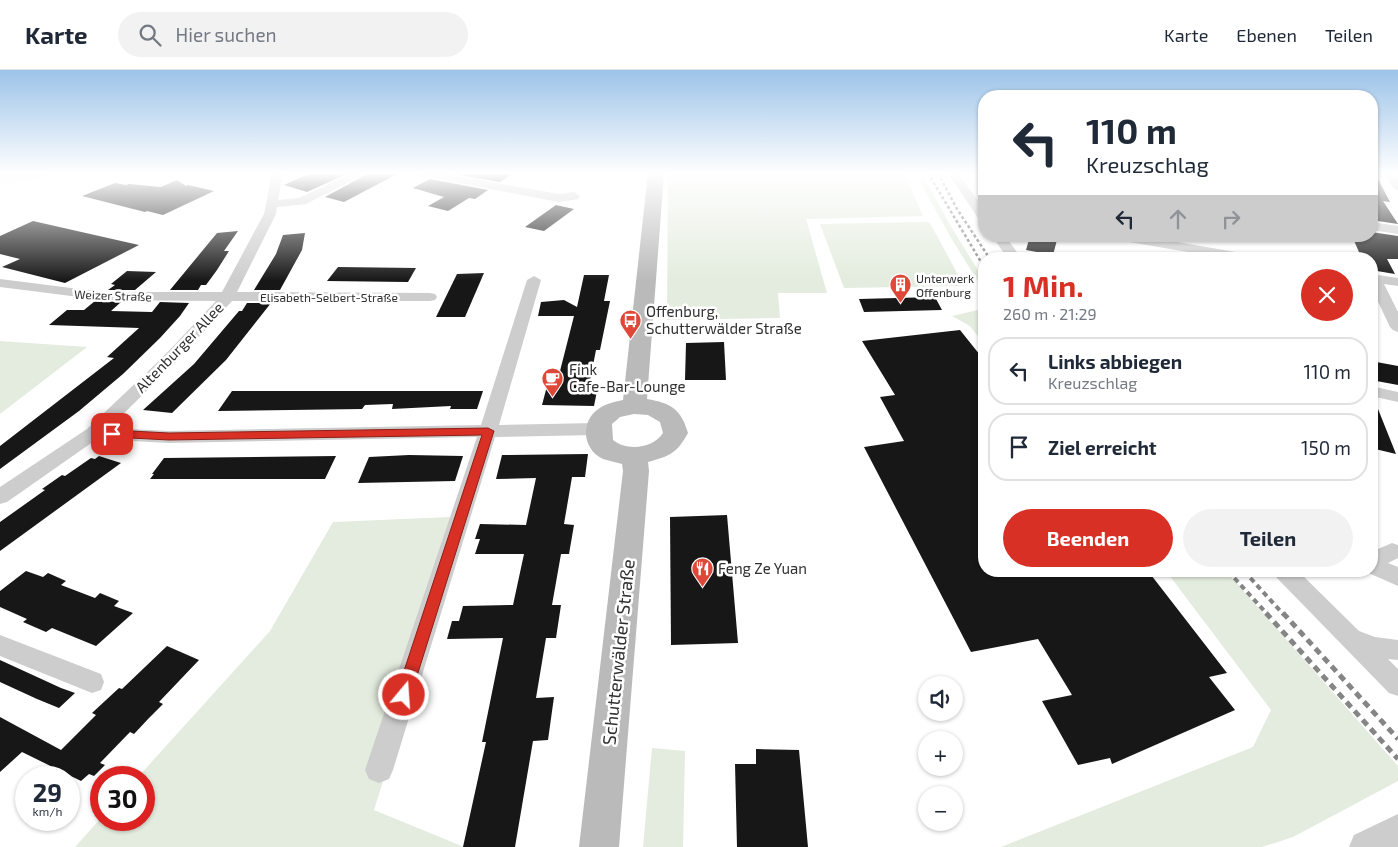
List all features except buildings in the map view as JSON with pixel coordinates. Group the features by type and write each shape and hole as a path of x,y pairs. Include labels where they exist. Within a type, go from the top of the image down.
{"main road":[{"path":"634,406 653,209"},
{"path":"634,406 659,409 674,422 675,431 672,439 666,446 658,451 634,456 623,456 604,447 599,440 598,429 602,420 608,414 625,407 634,406"},
{"name":"Schutterwälder Straße","path":"599,847 636,471 634,456"}],"street":[{"name":"Altenburger Allee","path":"0,497 92,433 167,362 227,297 271,209"},
{"path":"1378,227 1398,230"},
{"path":"1154,242 1204,252"},
{"path":"1160,243 1161,252"},
{"path":"1378,279 1398,282"},
{"path":"379,770 488,431 534,280"},
{"name":"Weizer Straße","path":"0,283 76,294 227,297"},
{"path":"1378,288 1398,328"},
{"name":"Elisabeth-Selbert-Straße","path":"227,297 430,297"},
{"path":"1378,393 1398,397"},
{"path":"92,433 169,437 598,429"},
{"path":"1378,560 1392,551"},
{"path":"1378,567 1398,576"},
{"path":"1294,577 1398,685"},
{"path":"1340,627 1357,640 1374,647 1398,650"},
{"path":"0,645 92,682"}],"shaded area":[{"path":"668,209 920,209 923,216 806,219 827,293 778,293 780,318 667,320"},
{"path":"935,209 942,209 978,270 978,281"},
{"path":"930,223 964,286 844,288 820,224"},
{"path":"978,310 978,336 970,326 952,316"},
{"path":"0,341 87,347 0,414"},
{"path":"465,518 374,810 464,847 75,847 90,830 155,831 155,766 148,766 270,631 333,522"},
{"path":"1171,577 1231,577 1398,766 1398,781 1293,837 1262,847 1001,847 1253,747 1271,710"},
{"path":"652,748 685,751 683,847 643,847"}],"railway":[{"path":"950,209 978,257"},
{"path":"957,209 978,241"},
{"path":"979,242 985,252"},
{"path":"1233,577 1268,615"},
{"path":"1249,577 1284,615"},
{"path":"1266,613 1398,759"},
{"path":"1283,613 1398,739"}],"place":[{"name":"Unterwerk Offenburg","path":"900,304"},
{"name":"Offenburg, Schutterwälder Straße","path":"630,339"},
{"name":"Fink Cafe-Bar-Lounge","path":"553,397"},
{"name":"Feng Ze Yuan","path":"702,587"}],"route":[{"path":"112,434 169,437 454,430 488,431 404,695"}]}
